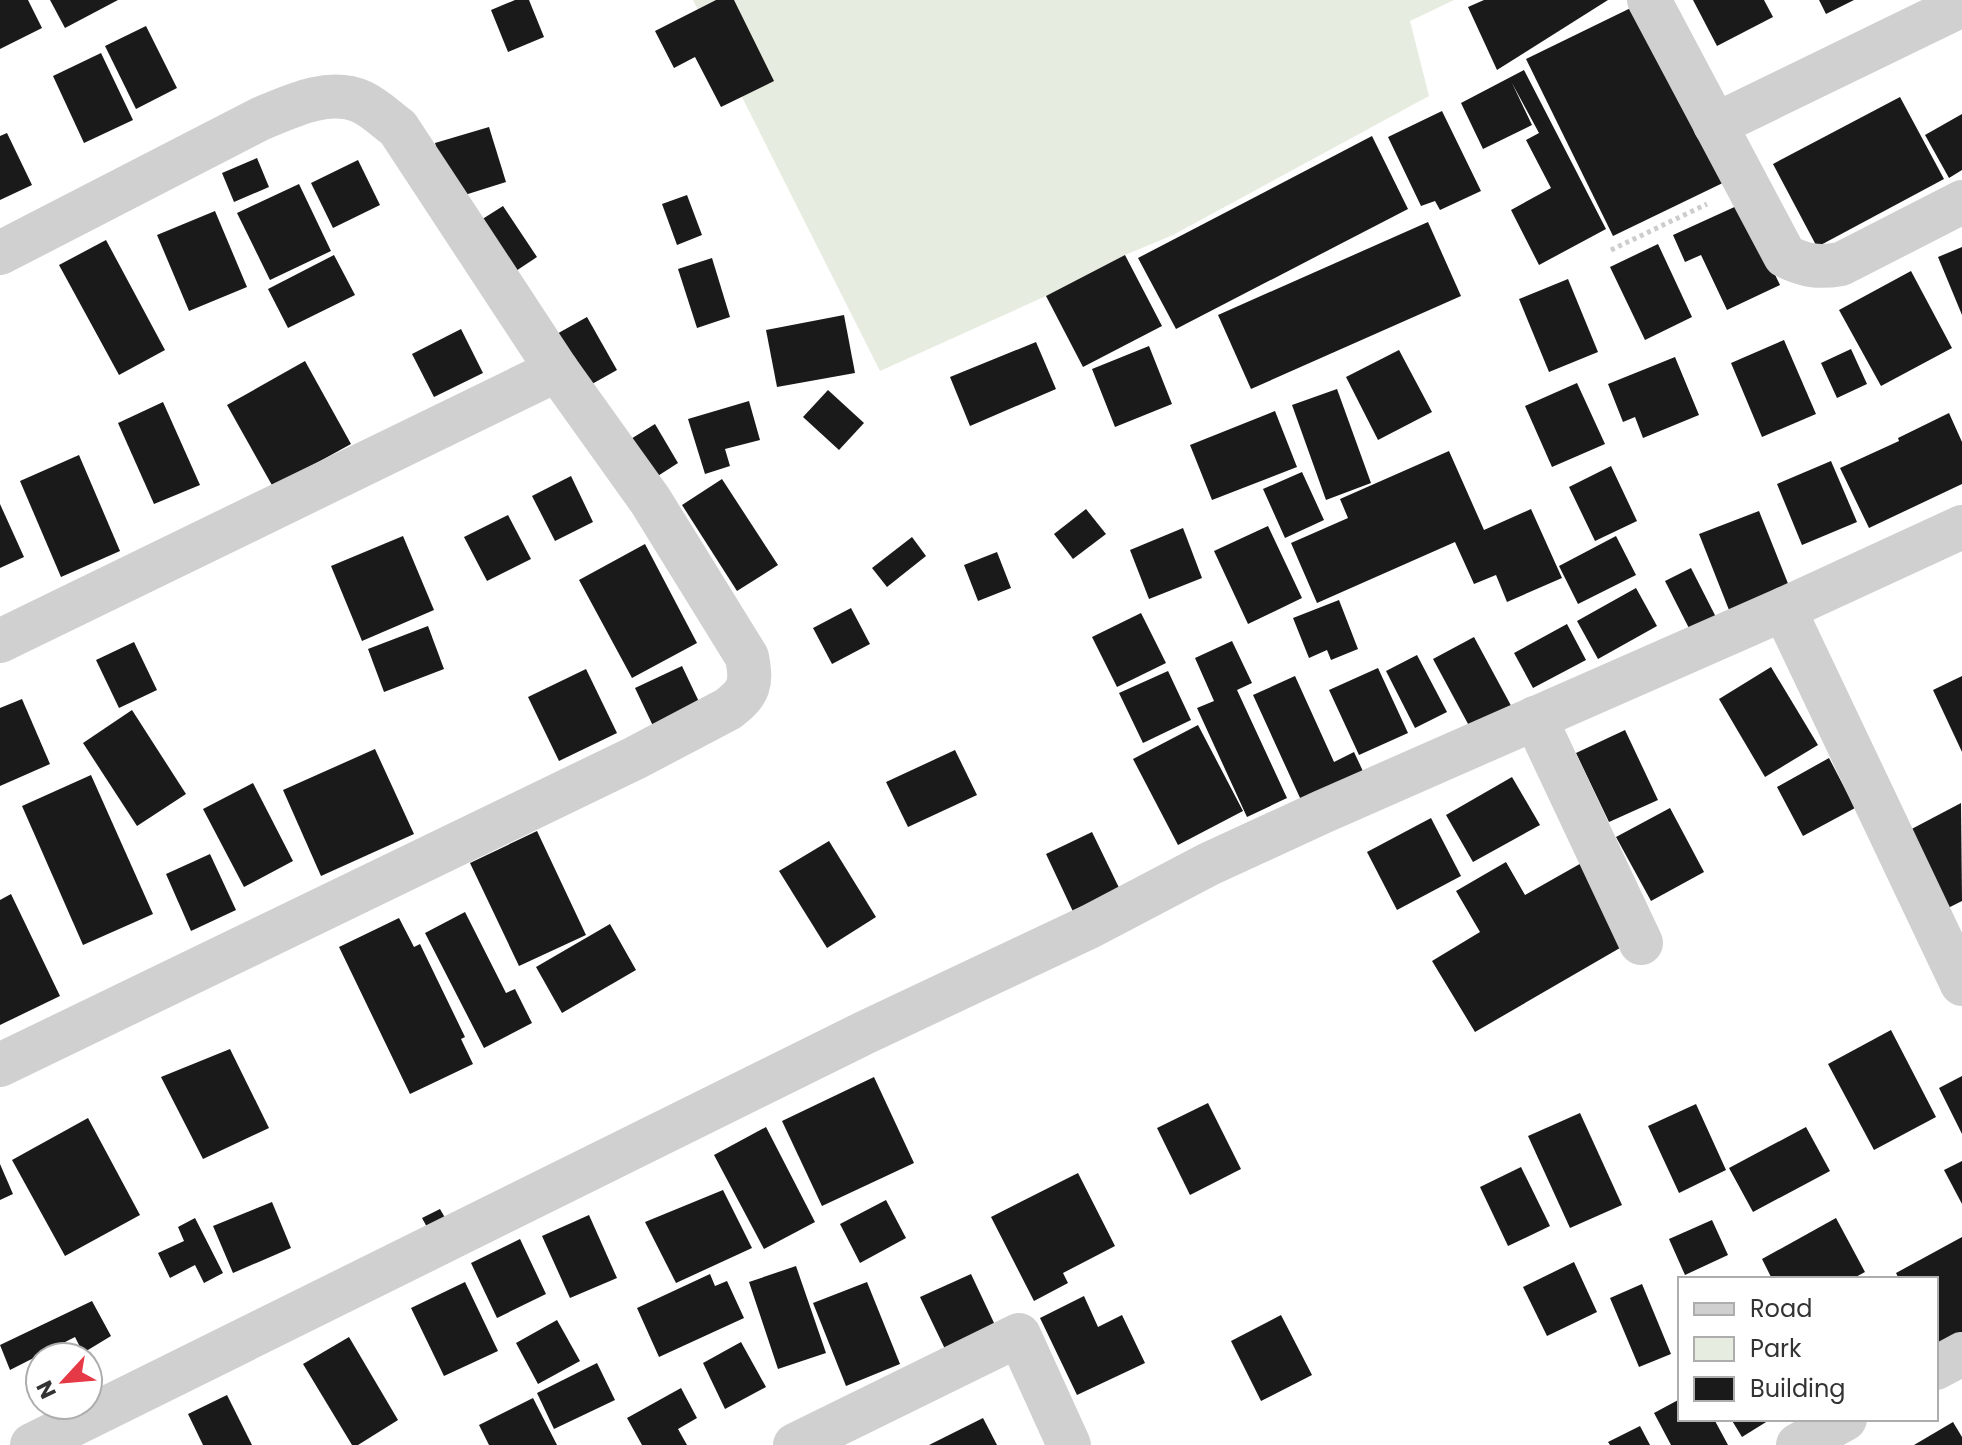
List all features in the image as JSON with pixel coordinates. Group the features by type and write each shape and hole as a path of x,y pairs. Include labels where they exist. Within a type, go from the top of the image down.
{"street":[{"path":"1649,0 1785,256 1821,268 1841,264 1962,202"},
{"path":"1715,125 1962,5"},
{"path":"0,253 260,119 298,103 331,95 362,102 398,128 557,370 650,500 747,657 750,675 748,689 728,709 635,758 0,1065"},
{"path":"0,641 557,370"},
{"path":"32,1445 836,1047 1091,926 1209,864 1962,527"},
{"path":"1784,609 1957,958"},
{"path":"1535,718 1641,943"},
{"path":"795,1445 1019,1335 1069,1445"},
{"path":"1938,1367 1962,1354"},
{"path":"1798,1445 1841,1421"}],"path":[{"path":"1611,250 1746,185"}],"green space":[{"path":"693,0 1454,0 1410,21 1429,96 1173,235 880,371"}],"building":[{"path":"0,0 28,0 42,28 0,49"},
{"path":"50,0 118,0 65,28"},
{"path":"515,0 529,0 544,37 508,52 491,10"},
{"path":"716,0 734,0 774,81 721,107 695,57 674,68 655,31"},
{"path":"1484,0 1608,0 1497,70 1468,7"},
{"path":"1693,0 1764,0 1773,17 1717,46"},
{"path":"1819,0 1854,0 1826,14"},
{"path":"1645,1 1731,179 1613,236 1526,59"},
{"path":"146,26 177,88 136,109 105,46"},
{"path":"101,53 133,120 84,143 53,76"},
{"path":"1524,70 1606,229 1539,265 1511,210 1551,188 1526,140 1539,133 1512,83 1532,125 1483,149 1461,103"},
{"path":"1900,97 1944,179 1817,247 1773,164"},
{"path":"1442,111 1481,191 1440,210 1435,201 1421,206 1388,137"},
{"path":"1962,114 1962,170 1949,178 1925,135"},
{"path":"489,127 506,182 452,199 435,143"},
{"path":"7,133 32,185 0,200 0,136"},
{"path":"1372,136 1408,209 1176,329 1138,258"},
{"path":"257,158 269,187 234,202 222,173"},
{"path":"358,160 380,205 333,228 311,183"},
{"path":"299,184 331,251 270,280 237,213"},
{"path":"687,195 702,235 677,245 662,204"},
{"path":"1741,204 1780,285 1727,310 1701,255 1685,262 1673,235"},
{"path":"503,206 537,257 507,277 473,225"},
{"path":"215,211 247,287 189,311 157,235"},
{"path":"1428,222 1461,296 1251,389 1218,315"},
{"path":"106,240 165,350 119,375 59,265"},
{"path":"1658,244 1692,317 1645,340 1610,267"},
{"path":"1962,247 1962,315 1938,257"},
{"path":"334,255 355,295 288,328 268,289"},
{"path":"1125,255 1162,326 1083,367 1046,296"},
{"path":"712,258 730,317 697,328 678,269"},
{"path":"1911,271 1952,348 1881,386 1839,310"},
{"path":"1568,279 1598,352 1549,372 1519,299"},
{"path":"844,315 855,373 777,387 766,330"},
{"path":"587,317 617,370 576,393 546,340"},
{"path":"461,329 483,373 434,397 412,354"},
{"path":"1784,340 1816,414 1762,437 1731,363"},
{"path":"1036,342 1056,389 970,426 950,377"},
{"path":"1149,346 1172,404 1115,427 1092,369"},
{"path":"1851,349 1867,384 1837,398 1821,363"},
{"path":"1399,350 1432,412 1378,440 1346,377"},
{"path":"1675,357 1699,415 1643,438 1635,417 1623,422 1608,384"},
{"path":"305,361 351,444 273,487 227,405"},
{"path":"1577,383 1605,444 1552,467 1525,406"},
{"path":"1337,389 1371,483 1326,500 1292,405"},
{"path":"828,390 864,423 839,450 803,417"},
{"path":"749,401 760,440 725,449 730,466 705,474 688,419"},
{"path":"163,402 200,485 154,504 118,423"},
{"path":"1275,411 1297,467 1212,500 1190,445"},
{"path":"1949,413 1962,442 1962,484 1869,528 1840,468 1899,441 1898,438"},
{"path":"655,424 678,463 650,481 626,442"},
{"path":"1449,451 1484,530 1531,509 1562,578 1507,602 1496,575 1474,584 1455,542 1317,603 1291,543 1348,518 1340,499"},
{"path":"79,455 120,551 61,577 20,481"},
{"path":"1831,461 1857,522 1802,545 1777,484"},
{"path":"1611,466 1637,521 1595,541 1569,487"},
{"path":"1302,472 1324,520 1285,538 1263,489"},
{"path":"571,476 593,522 555,541 532,496"},
{"path":"722,479 778,565 737,591 682,505"},
{"path":"0,504 24,557 0,568"},
{"path":"1086,509 1106,534 1073,559 1054,534"},
{"path":"1759,511 1791,591 1731,615 1699,534"},
{"path":"508,515 531,559 487,581 464,537"},
{"path":"1268,526 1302,598 1248,624 1214,551"},
{"path":"1183,528 1202,578 1149,599 1130,550"},
{"path":"403,536 434,610 362,641 331,566"},
{"path":"1616,536 1636,575 1578,604 1559,566"},
{"path":"912,537 926,556 887,587 872,568"},
{"path":"645,544 697,643 632,678 579,580"},
{"path":"997,552 1011,588 978,601 964,565"},
{"path":"1691,568 1722,629 1696,642 1665,581"},
{"path":"1636,588 1657,626 1598,659 1577,621"},
{"path":"1339,600 1358,649 1331,660 1327,650 1309,658 1293,618"},
{"path":"851,608 870,644 832,664 813,628"},
{"path":"1141,613 1166,663 1117,687 1092,637"},
{"path":"1567,624 1586,660 1533,688 1514,653"},
{"path":"428,626 444,669 384,692 368,649"},
{"path":"1474,637 1515,713 1474,735 1433,659"},
{"path":"1232,641 1252,683 1237,690 1287,798 1247,817 1197,708 1214,701 1195,658"},
{"path":"134,642 157,690 119,708 96,660"},
{"path":"1417,655 1447,712 1415,728 1386,671"},
{"path":"682,666 701,706 654,728 635,688"},
{"path":"1771,667 1818,745 1765,777 1719,699"},
{"path":"1378,668 1408,733 1359,755 1329,690"},
{"path":"586,669 617,733 559,761 528,697"},
{"path":"1168,671 1191,720 1143,743 1119,693"},
{"path":"1295,676 1334,762 1354,752 1368,782 1306,811 1253,695"},
{"path":"1962,676 1962,752 1933,690"},
{"path":"22,699 50,764 0,786 0,708"},
{"path":"132,710 186,794 137,826 83,743"},
{"path":"1198,725 1243,811 1178,845 1133,759"},
{"path":"1625,730 1658,800 1609,822 1576,753"},
{"path":"375,749 414,834 321,876 283,790"},
{"path":"955,750 977,795 908,827 886,782"},
{"path":"1829,758 1855,808 1803,836 1777,787"},
{"path":"91,775 153,914 83,945 22,806"},
{"path":"1512,777 1540,825 1473,862 1446,815"},
{"path":"253,783 293,861 244,887 203,809"},
{"path":"1961,803 1962,901 1944,910 1904,833"},
{"path":"1670,808 1704,872 1651,901 1616,837"},
{"path":"1431,818 1461,876 1397,910 1367,852"},
{"path":"537,831 586,935 519,966 470,863"},
{"path":"1092,832 1123,896 1076,918 1046,854"},
{"path":"829,841 876,917 827,948 779,871"},
{"path":"210,854 236,910 191,931 166,874"},
{"path":"1585,861 1632,941 1475,1032 1432,961 1480,932 1456,891 1506,862 1525,895"},
{"path":"11,894 60,996 0,1025 0,900"},
{"path":"465,912 506,993 515,989 532,1023 484,1048 425,933"},
{"path":"399,918 414,947 420,944 465,1037 461,1039 473,1064 410,1094 339,947"},
{"path":"610,924 636,970 562,1013 536,967"},
{"path":"1891,1030 1936,1117 1874,1150 1828,1064"},
{"path":"230,1049 269,1128 203,1159 161,1077"},
{"path":"1962,1076 1962,1134 1939,1088"},
{"path":"874,1077 914,1163 822,1206 782,1121"},
{"path":"1208,1103 1241,1169 1190,1195 1157,1128"},
{"path":"1696,1104 1726,1170 1679,1193 1648,1126"},
{"path":"1580,1113 1622,1205 1570,1228 1528,1136"},
{"path":"88,1118 140,1215 65,1256 12,1160"},
{"path":"766,1127 815,1222 764,1249 714,1155"},
{"path":"1806,1127 1830,1171 1753,1212 1729,1168"},
{"path":"1962,1161 1962,1204 1944,1170"},
{"path":"0,1164 13,1194 0,1200"},
{"path":"1521,1167 1550,1226 1508,1246 1480,1187"},
{"path":"1078,1173 1115,1246 1063,1273 1068,1283 1034,1301 991,1217"},
{"path":"723,1190 752,1248 676,1283 645,1222"},
{"path":"886,1200 906,1238 860,1263 840,1224"},
{"path":"272,1202 291,1248 233,1273 213,1226"},
{"path":"440,1209 452,1230 434,1240 422,1218"},
{"path":"589,1215 617,1278 570,1298 542,1236"},
{"path":"195,1218 223,1273 204,1283 195,1265 170,1278 158,1253 184,1241 178,1227"},
{"path":"1836,1218 1865,1272 1856,1277 1771,1277 1762,1259"},
{"path":"1712,1220 1728,1255 1685,1275 1669,1239"},
{"path":"1962,1237 1962,1337 1938,1345 1938,1277 1898,1277 1896,1273"},
{"path":"520,1239 546,1294 497,1318 471,1263"},
{"path":"1574,1262 1597,1312 1547,1336 1523,1287"},
{"path":"796,1266 826,1353 778,1369 749,1282"},
{"path":"710,1274 715,1286 727,1281 744,1318 659,1357 637,1308"},
{"path":"971,1274 995,1325 945,1349 920,1297"},
{"path":"465,1282 498,1351 444,1376 411,1308"},
{"path":"867,1282 900,1364 846,1386 813,1303"},
{"path":"1642,1284 1671,1354 1639,1367 1610,1298"},
{"path":"1084,1296 1098,1327 1122,1315 1145,1363 1077,1395 1040,1318"},
{"path":"92,1301 111,1336 103,1341 77,1341 75,1337 67,1341 24,1341 24,1363 10,1370 0,1345"},
{"path":"1281,1315 1312,1375 1261,1401 1231,1341"},
{"path":"557,1320 580,1361 538,1384 516,1343"},
{"path":"349,1337 398,1420 358,1445 352,1445 303,1364"},
{"path":"741,1342 766,1387 725,1409 703,1363"},
{"path":"597,1363 615,1400 554,1429 537,1393"},
{"path":"681,1388 697,1418 678,1429 687,1445 642,1445 627,1418"},
{"path":"227,1395 252,1445 203,1445 188,1414"},
{"path":"533,1398 557,1445 489,1445 479,1425"},
{"path":"1678,1400 1678,1421 1715,1421 1728,1445 1671,1445 1654,1413"},
{"path":"983,1418 997,1445 929,1445"},
{"path":"1732,1421 1768,1421 1742,1437"},
{"path":"1953,1422 1962,1437 1962,1445 1914,1445"},
{"path":"1640,1426 1650,1445 1610,1445 1608,1442"}]}
